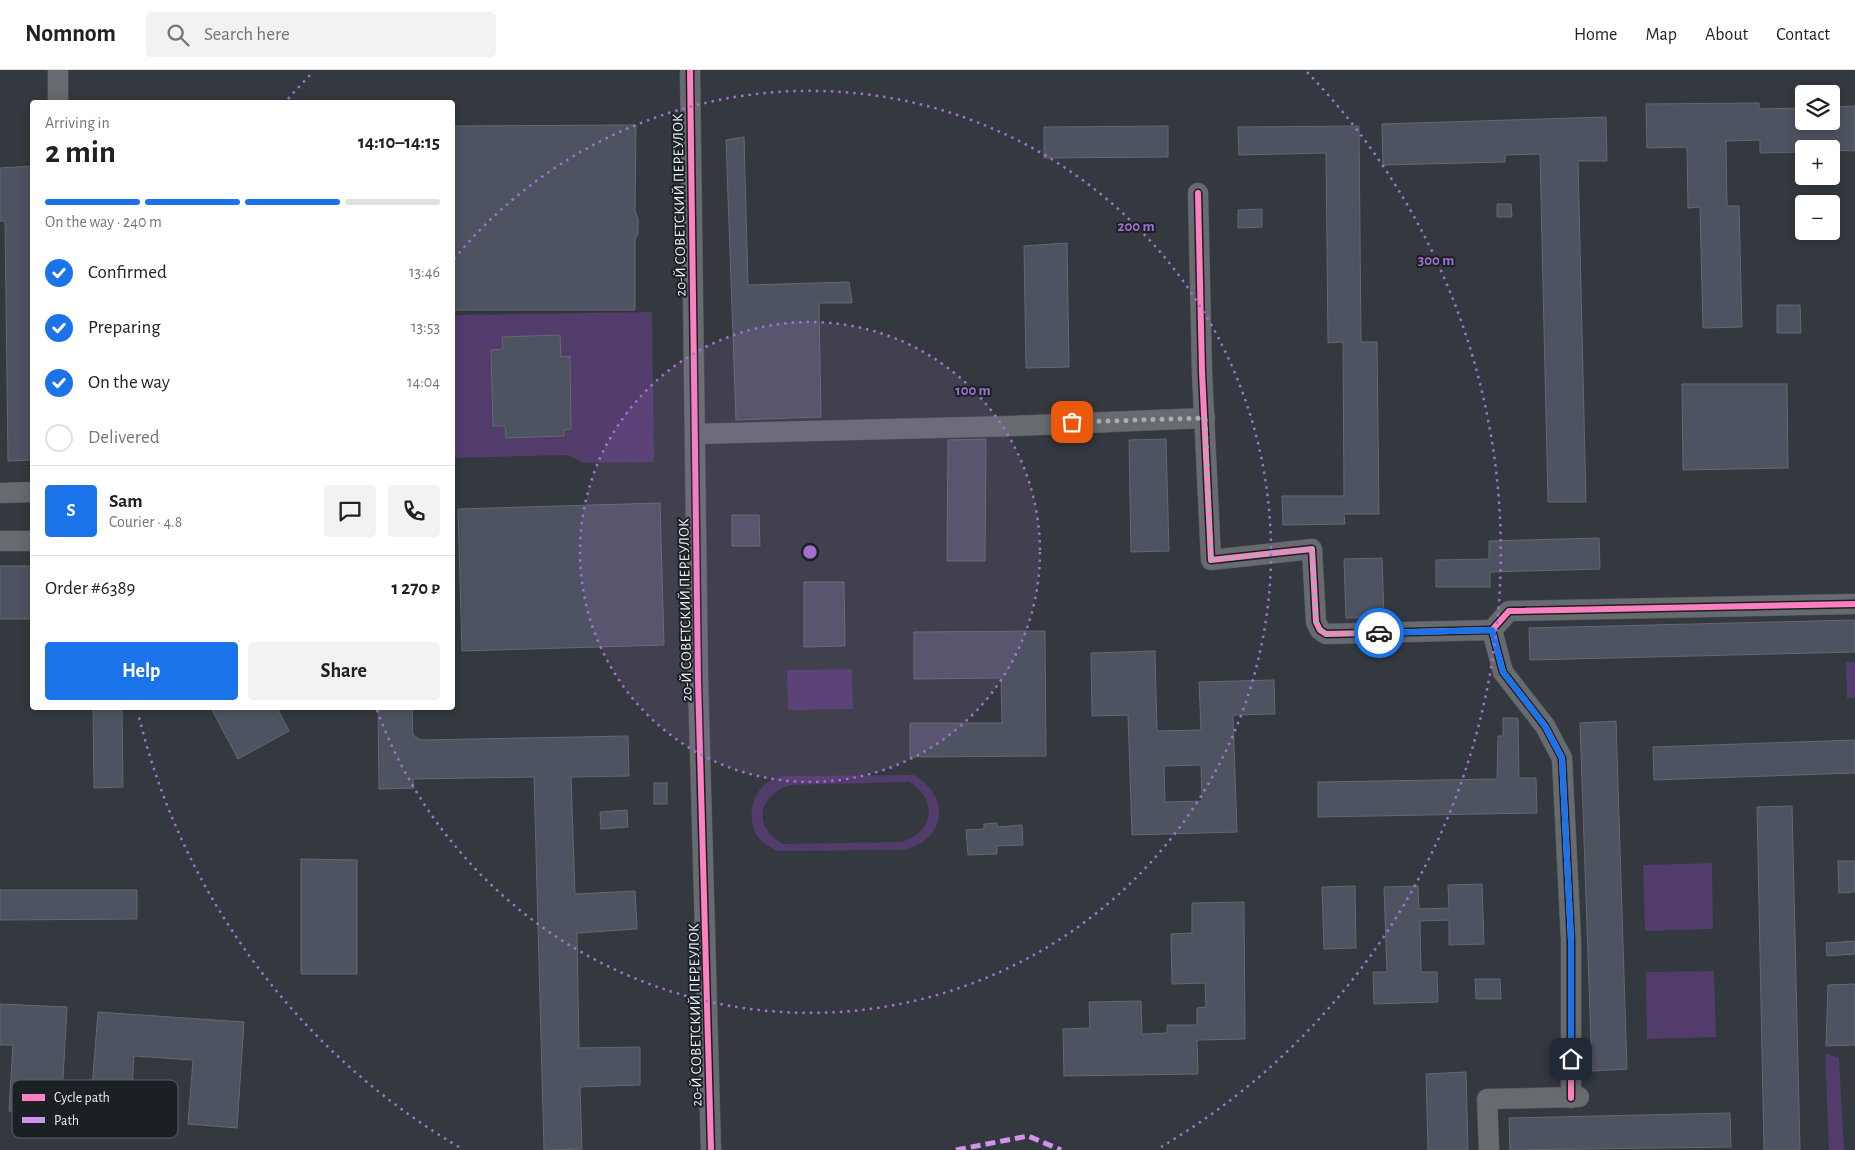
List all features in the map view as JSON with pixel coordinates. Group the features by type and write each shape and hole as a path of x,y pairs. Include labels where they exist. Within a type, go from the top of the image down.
{"street":[{"path":"58,70 58,100"},
{"name":"20-Й СОВЕТСКИЙ ПЕРЕУЛОК","path":"690,70 698,680 711,1150"},
{"path":"1198,193 1211,560 1312,549 1316,622 1320,630 1326,634 1492,630 1509,611 1855,604"},
{"path":"695,434 1013,426 1205,418"},
{"path":"0,492 30,492"},
{"path":"0,541 30,541"},
{"path":"1489,1150 1487,1099 1575,1098 1571,940 1562,758 1545,726 1503,672 1492,630"}],"shaded area":[{"path":"652,312 654,462 584,463 568,455 455,458 455,315"},
{"path":"1846,662 1855,662 1855,698 1847,698"},
{"path":"852,669 853,709 788,710 787,670"},
{"path":"914,775 926,784 934,795 939,806 939,817 935,828 928,837 917,845 903,850 777,851 764,843 754,830 752,806 758,792 764,786 770,781 785,776","holes":["909,782 919,789 925,798 929,816 920,832 900,842 783,844 773,837 763,821 763,812 771,796 790,785"]},
{"path":"1712,863 1713,929 1645,931 1643,865"},
{"path":"1714,971 1716,1037 1647,1039 1646,972"},
{"path":"1825,1053 1839,1058 1844,1150 1829,1150"}],"building":[{"path":"1759,103 1759,109 1795,108 1795,130 1840,130 1840,107 1855,106 1855,151 1840,150 1840,140 1795,140 1795,152 1760,153 1760,140 1726,141 1727,206 1739,206 1742,327 1703,328 1700,207 1688,208 1687,147 1647,148 1646,104"},
{"path":"1606,117 1607,161 1578,161 1586,502 1548,502 1540,154 1505,155 1505,162 1383,165 1382,124"},
{"path":"636,125 635,211 638,219 638,233 635,240 635,310 455,310 455,126"},
{"path":"1168,126 1168,157 1044,158 1044,127"},
{"path":"1359,126 1361,342 1377,342 1379,514 1344,514 1345,524 1283,525 1282,496 1344,496 1343,342 1328,343 1326,153 1239,155 1238,127"},
{"path":"744,137 748,285 849,282 852,303 819,303 821,417 736,420 726,140"},
{"path":"30,166 30,460 8,461 5,221 0,221 0,168"},
{"path":"1497,204 1511,204 1512,217 1497,217"},
{"path":"1262,209 1262,227 1238,228 1238,210"},
{"path":"1067,243 1069,367 1026,368 1024,246"},
{"path":"1777,305 1800,305 1801,333 1777,333"},
{"path":"560,335 561,357 570,356 571,429 564,430 564,436 506,438 505,426 493,426 491,350 503,349 502,337"},
{"path":"1682,384 1787,384 1788,468 1683,470"},
{"path":"986,439 985,561 947,561 948,440"},
{"path":"1166,439 1169,551 1131,552 1129,440"},
{"path":"660,503 664,645 462,651 458,509"},
{"path":"732,515 759,515 760,546 732,546"},
{"path":"1599,538 1600,569 1490,572 1490,587 1436,587 1436,560 1489,559 1489,541"},
{"path":"1382,558 1384,617 1346,618 1344,559"},
{"path":"0,566 30,566 30,619 0,619"},
{"path":"804,582 844,582 845,646 804,647"},
{"path":"1855,620 1855,652 1530,660 1529,628"},
{"path":"1045,631 1046,756 910,757 910,723 1002,723 1001,678 914,679 914,632"},
{"path":"1155,651 1157,731 1201,730 1199,682 1274,680 1275,714 1233,715 1237,832 1132,835 1128,715 1092,716 1091,653","holes":["1201,765 1202,801 1165,802 1164,766"]},
{"path":"93,710 122,710 123,787 94,788"},
{"path":"212,710 278,710 289,731 238,759"},
{"path":"378,710 412,710 413,735 421,740 628,736 629,776 571,777 575,894 635,891 637,929 577,933 579,1048 640,1047 640,1085 580,1087 582,1149 544,1150 534,777 413,779 414,788 379,789"},
{"path":"1503,718 1518,718 1519,778 1536,778 1537,813 1318,817 1318,782 1497,779 1498,736 1503,736"},
{"path":"1616,721 1627,1069 1592,1071 1580,723"},
{"path":"1855,740 1855,773 1654,780 1653,747"},
{"path":"654,783 667,783 667,804 654,804"},
{"path":"1792,806 1800,1150 1764,1150 1757,807"},
{"path":"627,810 628,827 601,829 600,812"},
{"path":"997,823 997,827 1022,825 1023,845 997,846 997,854 968,855 966,830 984,829 984,824"},
{"path":"301,859 357,860 357,974 301,974"},
{"path":"1838,861 1855,861 1855,892 1839,893"},
{"path":"1482,884 1484,944 1449,945 1449,920 1420,921 1421,972 1437,972 1438,1002 1374,1004 1373,972 1387,972 1384,887 1418,886 1419,909 1449,908 1448,885"},
{"path":"1355,886 1356,948 1324,949 1322,887"},
{"path":"0,890 137,890 137,919 0,920"},
{"path":"1244,902 1245,1039 1197,1040 1198,1074 1064,1076 1063,1029 1090,1028 1089,1002 1141,1001 1142,1034 1167,1033 1167,1025 1197,1025 1197,1008 1206,1007 1205,983 1172,984 1171,934 1192,933 1192,903"},
{"path":"1855,941 1855,954 1827,956 1826,943"},
{"path":"1475,979 1500,979 1501,999 1476,999"},
{"path":"1855,984 1855,1045 1826,1046 1828,985"},
{"path":"0,1004 67,1007 63,1080 12,1080 12,1111 9,1111 13,1045 0,1045"},
{"path":"98,1012 244,1022 237,1128 188,1124 193,1060 134,1056 132,1080 93,1080"},
{"path":"1466,1072 1468,1150 1428,1150 1426,1074"},
{"path":"1730,1113 1731,1147 1510,1150 1509,1118"}],"marked path":[{"path":"956,1150 1028,1136 1061,1150"}],"cycle path":[{"path":"690,70 698,680 711,1150"},
{"path":"1198,193 1202,372 1211,560 1312,549 1316,622 1320,630 1326,634 1492,630"},
{"path":"1571,1098 1571,940 1562,758 1545,726 1503,672 1492,630 1509,611 1855,604"}],"way so far":[{"path":"1072,422 1205,418 1211,560 1312,549 1316,622 1320,630 1326,634 1379,633"}],"route":[{"path":"1379,633 1492,630 1503,672 1545,726 1562,758 1571,940 1571,1059"}]}
